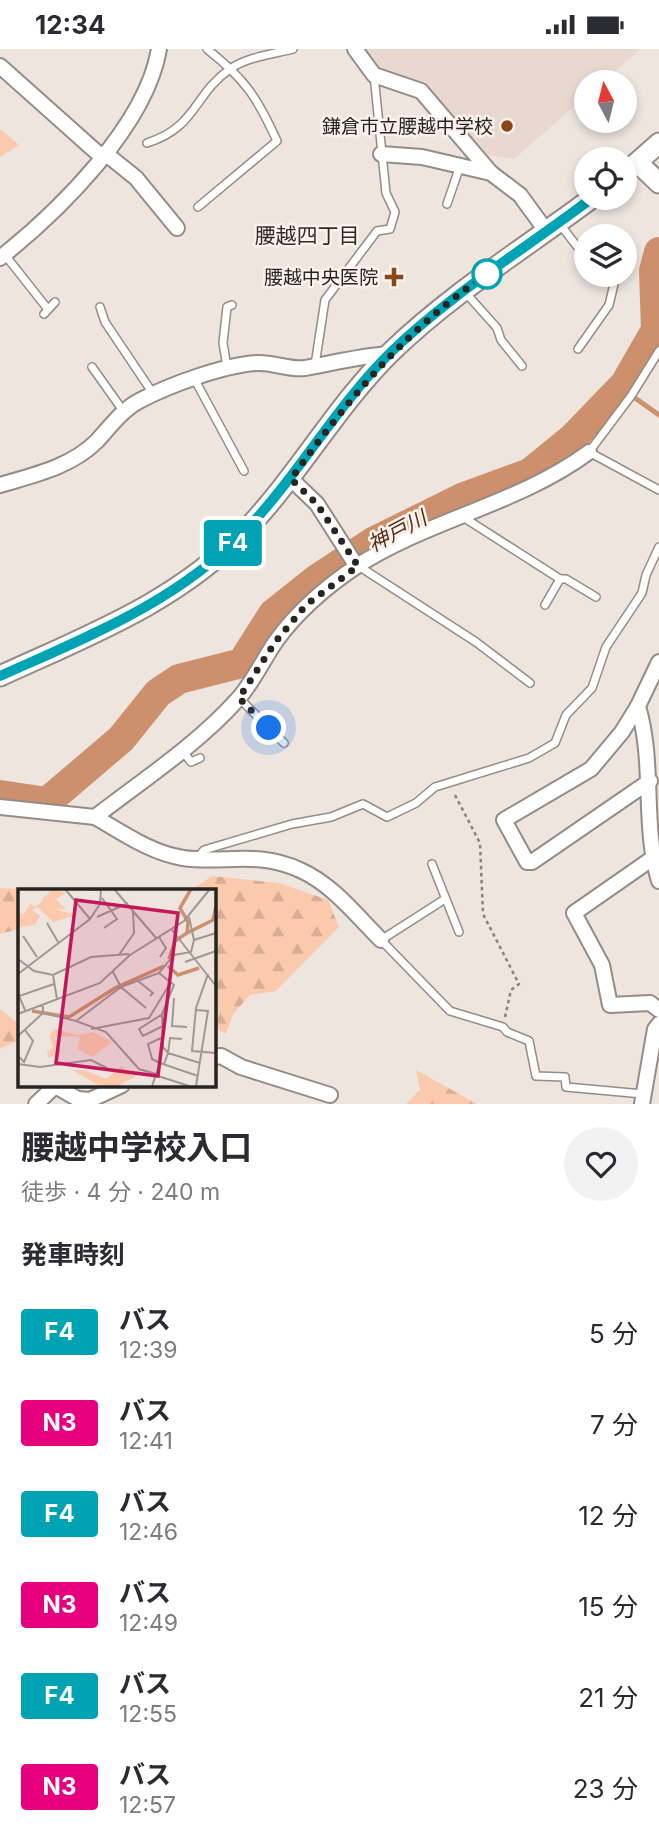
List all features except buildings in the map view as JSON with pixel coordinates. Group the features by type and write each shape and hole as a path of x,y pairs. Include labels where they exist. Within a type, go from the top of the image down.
{"main road":[{"path":"637,163 659,143"},
{"path":"637,171 659,183"},
{"path":"0,676 132,615 176,590 217,559 291,479 343,407 389,354 464,290 576,210"}],"street":[{"path":"2,256 31,233 103,155 142,99 159,49"},
{"path":"355,49 374,75 421,91 491,173 520,195 553,227"},
{"path":"0,66 103,155 136,178 177,228"},
{"path":"381,153 422,157 491,173"},
{"path":"0,485 45,472 71,459 97,441 138,401 195,380 228,369 262,363 285,367 315,365 389,354"},
{"path":"95,817 181,749 239,698 276,641 306,605 356,564 459,514 531,488 589,451"},
{"path":"291,479 317,504 356,564"},
{"path":"650,781 532,862 527,862 504,820 591,769 622,732 659,662"},
{"path":"638,706 645,730 650,781 648,835 659,881"},
{"path":"0,807 95,817 148,847 197,859 245,856 297,868 325,884 380,940"},
{"path":"653,857 574,913 602,965 610,1005 650,1003 659,1010"},
{"path":"659,1024 655,1028 643,1100 659,1104"},
{"path":"215,1057 221,1056 253,1071 330,1095"},
{"path":"36,1104 54,1087"},
{"path":"57,1087 85,1100 116,1087"}],"lane":[{"path":"198,207 277,141 258,100 231,68 207,49"},
{"path":"147,143 167,137 180,128 201,98 231,68 293,49"},
{"path":"315,365 325,300 377,231 390,229 395,212 386,193 374,75"},
{"path":"447,204 460,166"},
{"path":"553,227 574,247"},
{"path":"2,256 45,311 55,302"},
{"path":"578,349 608,305 613,287"},
{"path":"464,290 497,328 501,340 522,366"},
{"path":"228,369 223,343 227,307 232,305"},
{"path":"100,307 105,322 154,395"},
{"path":"659,351 631,396 589,451 659,491"},
{"path":"92,367 124,413"},
{"path":"195,380 244,471"},
{"path":"459,514 561,579 566,579 596,597"},
{"path":"197,859 204,850 292,824 331,817 363,804 387,817 416,803 435,787 529,758 555,743 566,715 592,688 606,647 642,593 646,575 659,547"},
{"path":"356,564 476,642 530,684"},
{"path":"545,605 561,579"},
{"path":"239,698 285,743"},
{"path":"181,749 191,762 200,758"},
{"path":"432,864 459,932"},
{"path":"445,899 380,940 450,1011 503,1027 507,1033 529,1041 536,1076 565,1077 566,1087 643,1100"}],"path":[{"path":"449,783 480,843 484,884 483,914 519,984 511,990 503,1027"}],"shaded area":[{"name":"鎌倉市立腰越中学校","path":"362,49 641,49 617,70 574,70 574,106 514,159 488,155 425,82 379,72"}],"green space":[{"path":"0,129 19,145 0,157"},
{"path":"212,876 279,883 328,900 339,927 276,991 250,995 233,1014 226,1034 215,1028 215,889 192,889"},
{"path":"0,888 18,889 18,929 0,934"},
{"path":"0,1009 18,1023 18,1040 0,1049"},
{"path":"416,1070 477,1104 406,1104 420,1090"}],"waterway":[{"name":"神戸川","path":"0,795 47,802 121,739 158,693 179,679 242,663 273,614 317,579 373,542 464,497 530,473 573,438 625,384 656,330 654,271 659,252"},
{"path":"621,388 659,415"}],"bus line":[{"name":"F4","path":"0,676 132,615 176,590 217,559 291,479 343,407 389,354 448,302 576,210"}],"place":[{"name":"鎌倉市立腰越中学校","path":"507,126"},
{"name":"腰越中央医院","path":"394,277"}],"district":[{"name":"腰越四丁目","path":"307,235"}],"route":[{"path":"269,728 239,698 276,641 306,605 358,566 317,504 291,479 343,407 389,354 433,314 487,274"}]}
